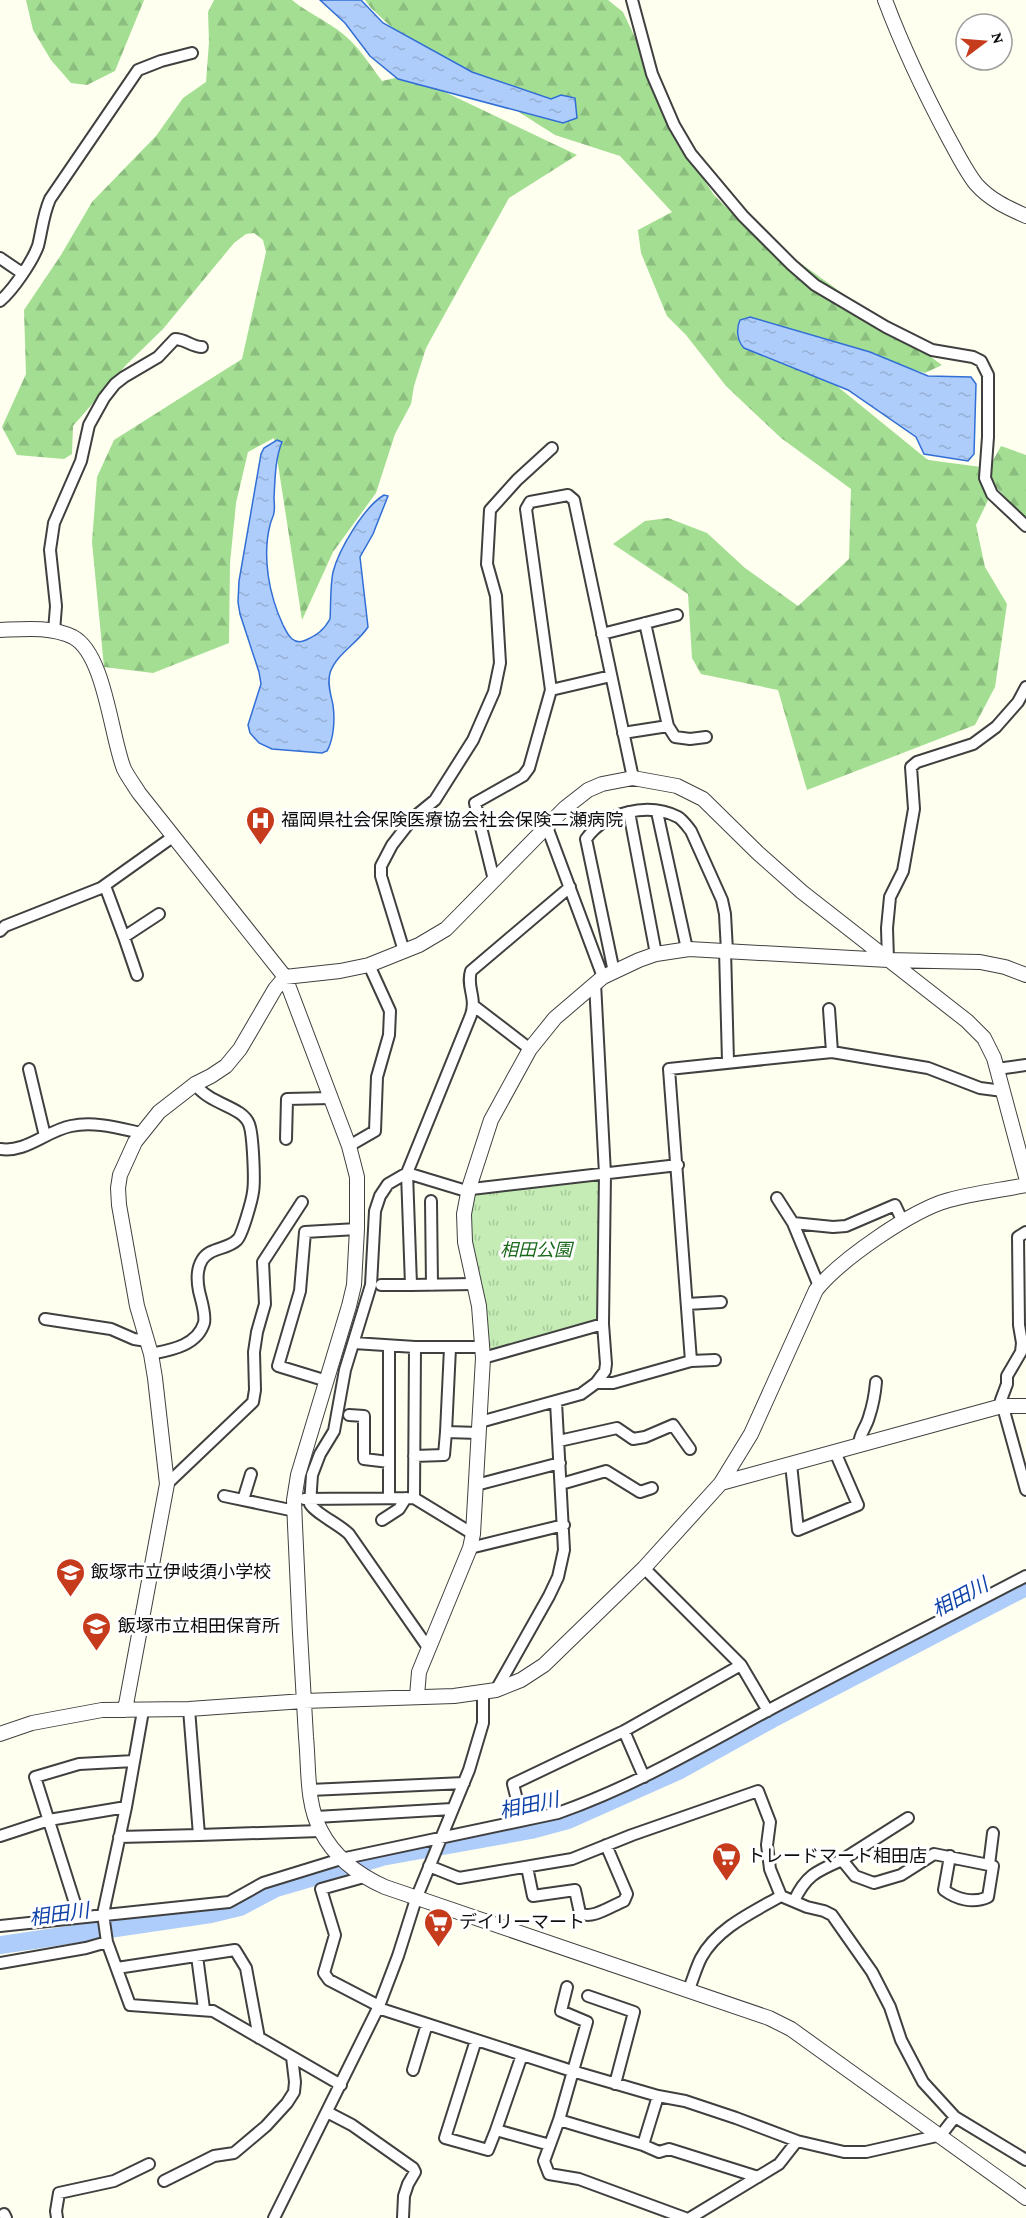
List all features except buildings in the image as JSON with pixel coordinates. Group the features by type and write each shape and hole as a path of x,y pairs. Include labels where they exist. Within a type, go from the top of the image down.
{"street":[{"path":"632,0 652,74 674,125 691,154 743,216 815,285 932,350 973,357 981,361 988,375 988,437 985,478 992,494 1026,526"},
{"path":"885,0 924,93 966,170 988,195 1026,216"},
{"path":"0,301 22,273 37,247 44,212 50,200 138,70 192,53"},
{"path":"0,258 22,273"},
{"path":"54,631 56,606 50,550 54,523 81,461 89,424 115,384 124,376 158,357 175,339 194,347 202,347"},
{"path":"404,951 381,876 381,866 392,845 413,818 435,800 473,740 495,692 500,663 496,596 487,564 490,510 517,480 552,448"},
{"path":"494,880 475,803 523,776 529,768 551,690 526,509 530,502 568,495 574,500 633,778"},
{"path":"602,634 677,615"},
{"path":"645,623 668,726 675,737 690,739 706,737"},
{"path":"0,630 31,628 54,631 75,638 87,649 97,670 125,769 139,793 285,977 349,1146 357,1177 354,1285 298,1475 295,1506 310,1790 320,1831 342,1860 362,1875 416,1899 689,1989 769,2018 791,2030 941,2135 1026,2199"},
{"path":"551,690 611,676"},
{"path":"888,960 886,928 890,897 903,871 914,809 911,767 917,762 974,744 996,727 1018,702 1026,687"},
{"path":"623,733 668,726"},
{"path":"125,1710 167,1484 157,1389 149,1347 137,1306 118,1188 127,1157 141,1133 159,1112 195,1084 226,1066 240,1049 275,988 285,977 340,971 369,965 404,951 446,929 565,808 588,790 602,784 633,778 677,786 703,800 802,892 967,1021 984,1038 990,1048 1004,1090 1026,1177"},
{"path":"629,812 656,954"},
{"path":"446,1432 479,1427 581,1394 596,1383 605,1371 603,1323 604,977 586,839 614,816 629,812 657,812 679,817 691,831 722,900 725,914 728,1061"},
{"path":"657,812 687,949"},
{"path":"547,827 604,977"},
{"path":"0,931 5,926 105,886 174,836"},
{"path":"105,886 137,975"},
{"path":"411,1284 407,1173 474,1006 474,996 468,980 471,971 570,887"},
{"path":"124,937 159,914"},
{"path":"417,1696 419,1672 470,1548 472,1534 483,1353 479,1306 465,1242 464,1214 469,1188 491,1120 530,1049 555,1018 604,977 656,954 687,949 888,960 980,962 1005,967 1026,975"},
{"path":"349,1146 375,1131 377,1077 388,1035 390,1011 369,965"},
{"path":"474,1006 530,1049"},
{"path":"829,1009 832,1052"},
{"path":"691,1361 669,1068 832,1052 928,1068 980,1088 1004,1090"},
{"path":"997,1069 1026,1065"},
{"path":"29,1069 45,1136"},
{"path":"45,1319 111,1329 149,1347 177,1348 191,1340 199,1331 204,1322 197,1281 198,1269 209,1252 231,1244 242,1234 253,1192 250,1125 241,1113 212,1100 195,1084"},
{"path":"286,1139 287,1099 331,1098"},
{"path":"0,1149 20,1148 68,1126 83,1124 102,1125 141,1133"},
{"path":"429,1649 349,1534 337,1523 313,1509 309,1499 312,1475 320,1454 334,1431 345,1370 372,1280 375,1211 380,1196 388,1184 407,1173 463,1190 678,1165"},
{"path":"0,1734 55,1718 102,1710 142,1711 304,1701 454,1696 489,1691 521,1680 544,1665 644,1568 721,1483 751,1434 819,1286 826,1277 903,1222 926,1209 949,1200 1026,1185"},
{"path":"777,1198 793,1223 819,1286"},
{"path":"167,1484 253,1402 254,1352 265,1304 263,1262 302,1202"},
{"path":"430,1202 432,1285"},
{"path":"793,1223 846,1226 895,1206 903,1222"},
{"path":"327,1381 278,1366 300,1291 305,1232 357,1229"},
{"path":"1026,1232 1018,1237 1021,1352 1007,1376 1007,1384 1001,1400 1026,1490"},
{"path":"381,1285 474,1284"},
{"path":"687,1304 721,1302"},
{"path":"354,1343 450,1348 483,1353 603,1323"},
{"path":"389,1346 389,1498"},
{"path":"382,1521 410,1498 414,1456 415,1347"},
{"path":"414,1456 444,1455 450,1348"},
{"path":"596,1383 613,1383 691,1361 715,1360"},
{"path":"859,1445 860,1436 874,1402 876,1382"},
{"path":"274,2218 379,2007 416,1899 464,1783 483,1723 489,1691 549,1596 558,1577 564,1550 564,1525 556,1402"},
{"path":"721,1483 1002,1406 1026,1406"},
{"path":"349,1415 364,1416 364,1459 389,1462"},
{"path":"559,1442 617,1428 633,1439 673,1425 690,1449"},
{"path":"790,1464 798,1530 858,1505 836,1452"},
{"path":"476,1485 560,1463"},
{"path":"561,1484 606,1471 640,1492 652,1488"},
{"path":"243,1500 251,1474"},
{"path":"224,1496 295,1506 309,1499 410,1498 472,1534"},
{"path":"470,1548 564,1525"},
{"path":"644,1568 741,1665 768,1711"},
{"path":"0,1926 229,1902 263,1883 342,1860 558,1813 644,1777 1026,1576"},
{"path":"522,1820 513,1784 624,1731 741,1665"},
{"path":"189,1709 199,1835"},
{"path":"142,1711 126,1807 104,1914 107,1942 130,2006 213,2011 341,2085"},
{"path":"624,1731 644,1777"},
{"path":"79,1916 35,1777 79,1764 134,1761"},
{"path":"310,1790 464,1783"},
{"path":"429,1866 459,1878 572,1859 758,1791 770,1822 767,1845 770,1869 782,1896 807,1907 824,1911 837,1921 890,2007 901,2040 923,2082 955,2117 1026,2160"},
{"path":"0,1836 48,1820 126,1807"},
{"path":"316,1817 452,1809"},
{"path":"794,1901 802,1884 814,1873 842,1860 908,1818"},
{"path":"119,1837 320,1831"},
{"path":"989,1865 993,1833"},
{"path":"527,1867 533,1896 575,1890 580,1912 586,1915 595,1914 624,1901 627,1894 606,1845"},
{"path":"842,1860 855,1876 874,1883 901,1875 934,1854 950,1856 993,1866 988,1898 982,1900 956,1899 944,1890 950,1856"},
{"path":"362,1875 321,1889 335,1935 324,1973 329,1980 379,2007 572,2071 658,2096 685,2101 797,2141 844,2152 866,2152 941,2135 955,2117"},
{"path":"689,1989 701,1958 730,1926 782,1896"},
{"path":"0,1963 86,1948 107,1942"},
{"path":"117,1968 235,1950 246,1968 259,2038"},
{"path":"196,1956 204,2009"},
{"path":"567,1987 561,2011 588,2022 559,2120 544,2161 549,2174 579,2179 688,2218 778,2164 797,2141"},
{"path":"588,1996 634,2012 615,2084"},
{"path":"413,2070 427,2024"},
{"path":"476,2040 445,2139 488,2150 522,2055"},
{"path":"164,2181 214,2156 234,2153 266,2126 294,2092 296,2082 292,2057"},
{"path":"643,2145 658,2096"},
{"path":"327,2112 352,2125 413,2168 415,2172 404,2196 403,2218"},
{"path":"559,2120 659,2152 669,2149 758,2177"},
{"path":"496,2130 550,2145"},
{"path":"57,2218 59,2193 114,2181 149,2164"}],"green space":[{"path":"26,0 144,0 115,71 87,85 71,83 51,60 33,30"},
{"path":"214,0 292,0 349,39 382,81 409,75 577,155 509,198 426,348 411,404 395,434 376,493 333,552 302,620 274,438 248,452 236,503 230,563 229,643 153,673 104,667 92,542 97,477 114,440 242,359 266,252 263,240 254,233 246,234 234,243 163,329 126,365 73,426 72,454 64,459 17,455 2,427 26,374 24,310 61,255 92,202 156,136 183,98 206,82 209,42 208,12"},
{"path":"365,0 608,0 623,12 698,171 714,195 735,216 942,365 925,373 763,326 928,460 989,468 1001,446 1026,455 1026,519 995,486 976,525 985,567 1007,604 995,687 975,725 807,790 778,690 701,674 692,658 688,594 613,544 645,521 668,518 707,533 745,568 798,606 849,559 851,489 781,438 726,386 686,335 667,316 641,253 638,230 672,212 620,156 555,135 404,39"},
{"name":"相田公園","path":"596,1178 601,1181 599,1319 494,1351 490,1350 469,1237 472,1197 485,1189"}],"water":[{"path":"320,0 361,0 383,23 472,72 551,99 561,95 575,98 577,118 563,123 398,79 370,56 345,23"},
{"path":"750,317 870,352 928,376 971,377 976,384 974,454 968,461 924,454 916,437 848,390 744,348 738,335 738,327 740,320"},
{"path":"277,440 282,442 276,470 274,515 268,537 268,576 278,613 294,641 310,638 328,623 333,572 341,552 353,529 368,509 384,495 388,496 373,534 360,557 368,627 337,660 330,673 329,685 334,711 333,729 327,751 322,753 272,749 259,743 250,733 248,725 261,684 240,614 239,581 261,454 264,448"}],"waterway":[{"name":"相田川","path":"0,1945 211,1914 240,1907 276,1888 382,1857 531,1830 568,1820 678,1771 772,1719 1026,1587"}],"place":[{"name":"福岡県社会保険医療協会社会保険二瀬病院","path":"260,846"},
{"name":"飯塚市立伊岐須小学校","path":"70,1598"},
{"name":"飯塚市立相田保育所","path":"97,1652"},
{"name":"トレードマート相田店","path":"726,1882"},
{"name":"デイリーマート","path":"438,1948"}]}
